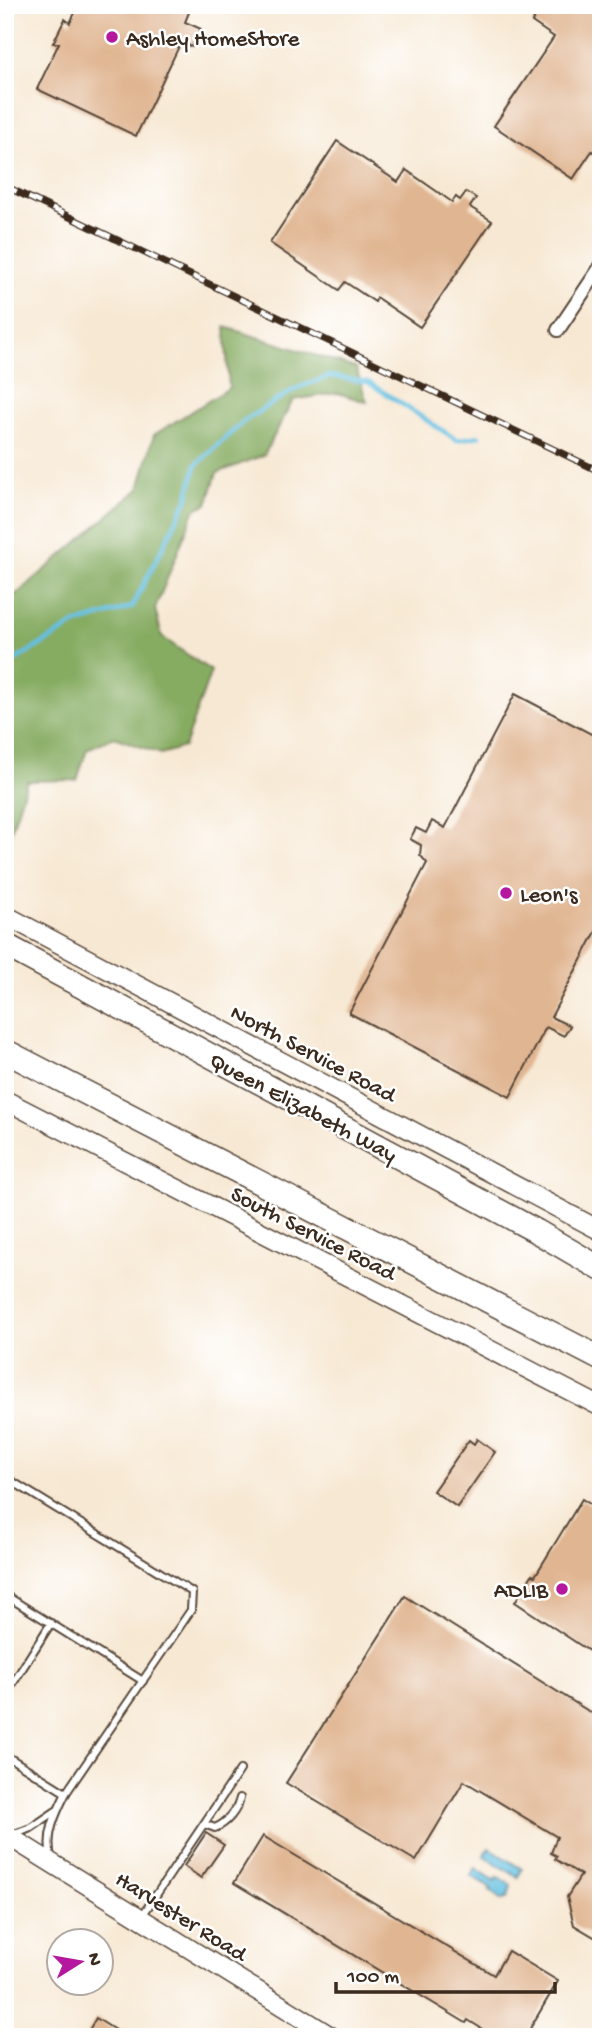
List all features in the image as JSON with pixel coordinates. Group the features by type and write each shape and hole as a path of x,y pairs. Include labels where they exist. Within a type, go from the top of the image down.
{"highway":[{"name":"Queen Elizabeth Way","path":"5,945 536,1231 601,1269"},
{"path":"5,1051 601,1359"},
{"path":"5,1062 44,1072"}],"street":[{"path":"558,330 601,266"},
{"name":"North Service Road","path":"5,915 601,1231"},
{"name":"South Service Road","path":"5,1100 601,1407"},
{"name":"Harvester Road","path":"6,1835 332,2037"}],"lane":[{"path":"5,1476 192,1592 191,1609 56,1811 49,1842 54,1864"},
{"path":"5,1595 143,1681"},
{"path":"5,1696 51,1623"},
{"path":"5,1755 66,1793"},
{"path":"141,1918 240,1770"},
{"path":"204,1824 215,1828 221,1826 237,1808 240,1798"},
{"path":"6,1835 22,1832 56,1811"}],"green space":[{"path":"225,327 356,368 367,402 337,393 293,400 264,455 217,473 207,504 195,509 155,609 162,637 211,671 184,747 161,754 114,737 87,749 77,780 27,781 6,847 5,599 18,593 139,489 154,435 229,388"}],"water":[{"path":"489,1848 522,1869 518,1877 484,1856"},
{"path":"476,1868 495,1881 497,1877 511,1885 508,1897 502,1900 489,1890 491,1888 471,1876"}],"building":[{"path":"79,5 192,5 185,22 201,29 192,47 181,42 136,136 37,89 59,43 53,43 65,19 70,23"},
{"path":"543,5 586,5 601,15 601,157 592,151 573,179 494,126 554,37 532,22"},
{"path":"337,141 398,182 406,170 452,202 456,197 460,200 466,192 476,198 470,207 492,221 420,327 377,298 375,302 345,282 339,290 270,243"},
{"name":"Leon's","path":"515,694 601,739 601,922 551,1017 570,1026 564,1036 546,1027 510,1097 349,1013 427,863 420,855 421,845 410,839 416,828 426,833 432,821 445,828"},
{"path":"477,1439 495,1452 457,1507 433,1491 469,1440 474,1444"},
{"name":"ADLIB","path":"582,1499 601,1511 601,1659 515,1602 532,1575 535,1576"},
{"path":"405,1596 601,1719 601,1941 574,1925 567,1897 581,1875 555,1859 557,1856 551,1853 557,1837 464,1781 416,1861 286,1783"},
{"path":"206,1833 224,1845 201,1878 184,1866"},
{"path":"263,1836 494,1975 508,1951 558,1981 525,2037 495,2037 468,2020 466,2023 234,1883"},
{"path":"96,2018 126,2037 85,2037"}],"waterway":[{"path":"5,666 75,624 132,607 187,500 196,465 244,421 295,389 330,376 368,382 457,440 479,436"}],"railway":[{"path":"5,186 601,472"}],"place":[{"name":"Ashley HomeStore","path":"112,37"},
{"name":"Leon's","path":"506,893"},
{"name":"ADLIB","path":"562,1589"}]}
